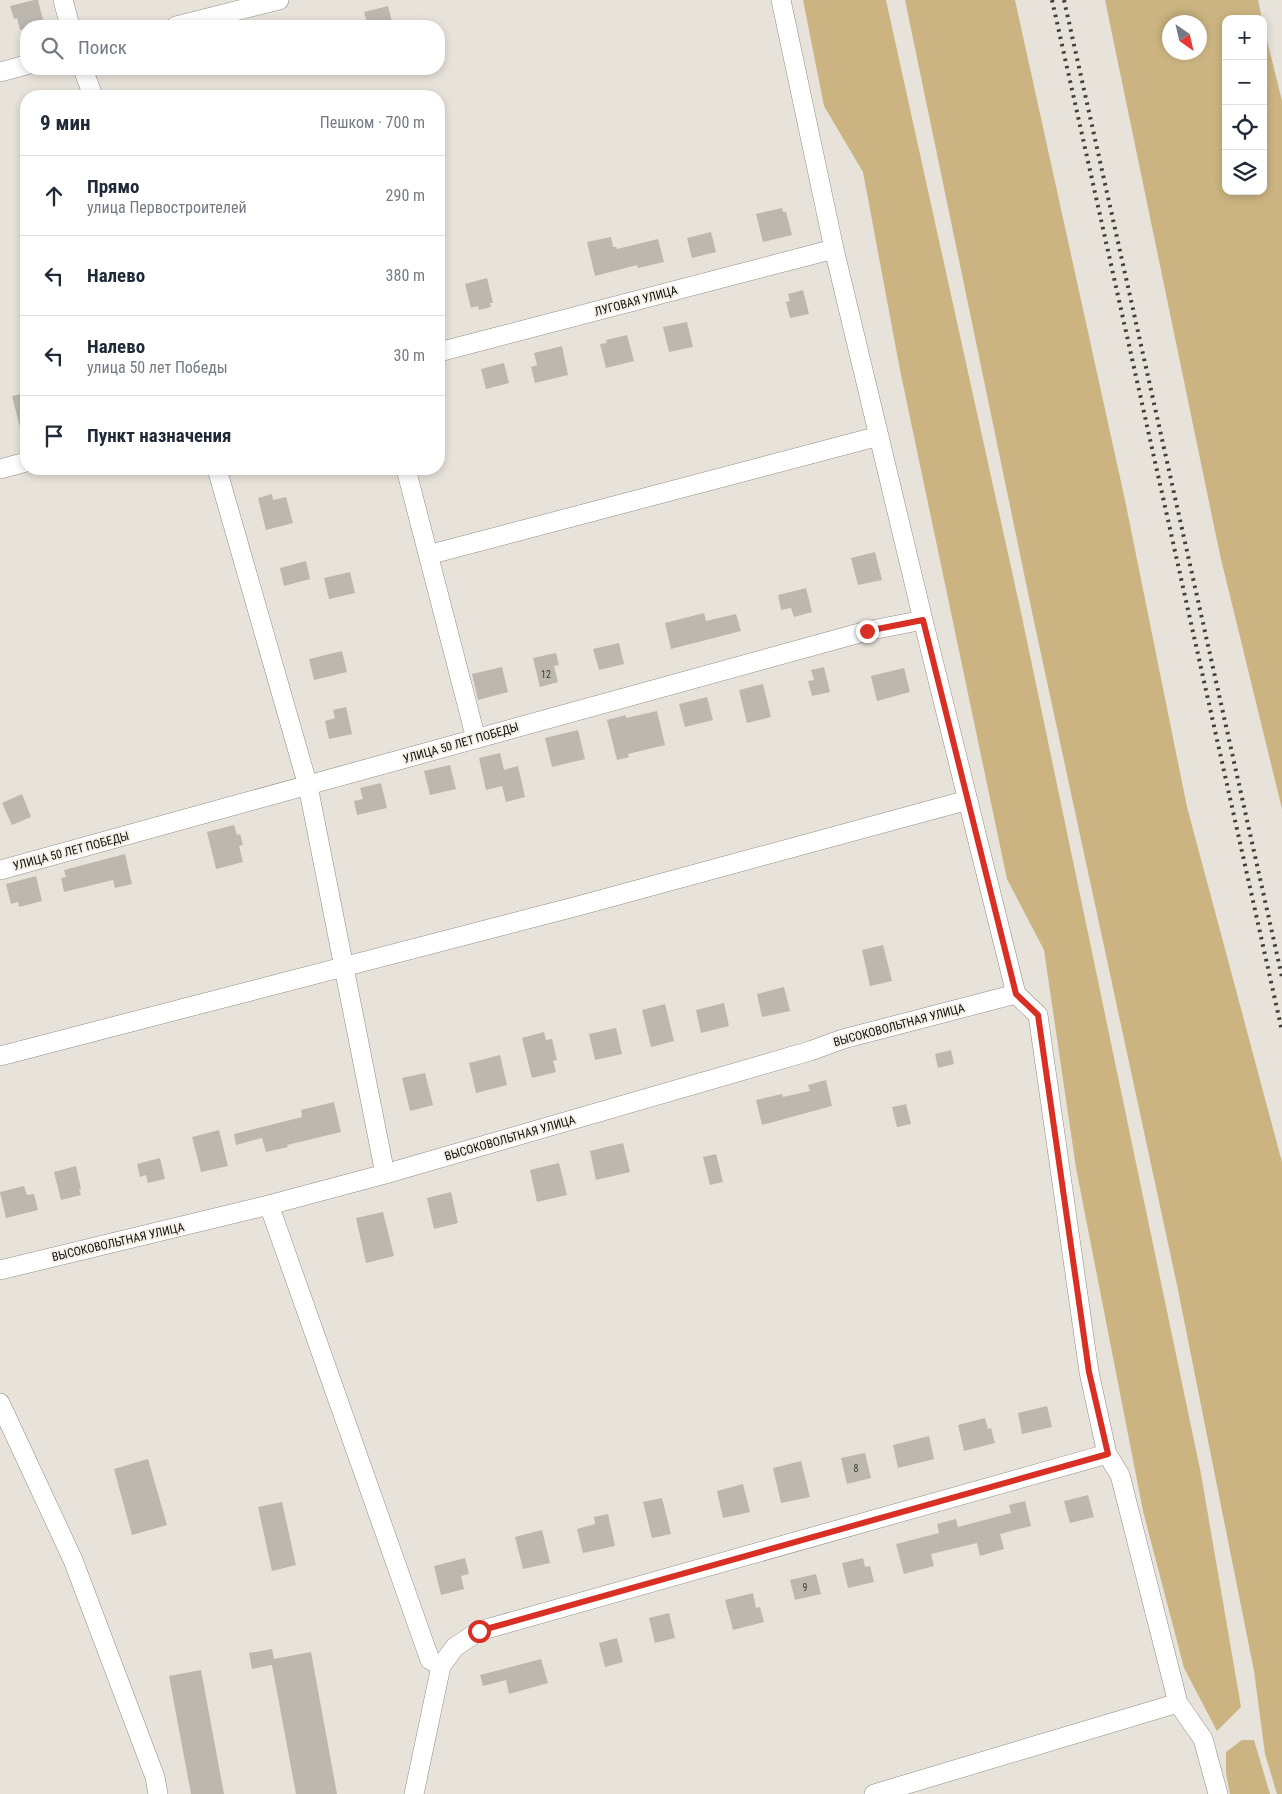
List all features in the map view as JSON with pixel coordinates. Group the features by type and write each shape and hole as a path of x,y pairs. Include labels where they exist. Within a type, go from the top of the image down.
{"street":[{"path":"63,0 68,20"},
{"path":"200,20 279,0"},
{"path":"781,0 834,249 923,620 1016,994 1038,1015 1089,1372 1108,1454 1120,1475 1178,1703 1203,1739 1218,1794"},
{"path":"0,72 20,67"},
{"path":"85,75 91,90"},
{"name":"ЛУГОВАЯ УЛИЦА","path":"445,350 834,249"},
{"path":"428,555 879,436"},
{"path":"0,469 20,464"},
{"path":"219,475 308,786 385,1174"},
{"path":"408,475 476,739"},
{"name":"УЛИЦА 50 ЛЕТ ПОБЕДЫ","path":"0,870 867,631 923,620"},
{"path":"0,1056 588,903 968,800"},
{"name":"ВЫСОКОВОЛЬТНАЯ УЛИЦА","path":"0,1270 270,1206 810,1051 843,1039 1016,994"},
{"path":"270,1206 430,1660 441,1666"},
{"path":"0,1403 73,1560 155,1776 158,1794"},
{"path":"414,1794 441,1666 454,1648 479,1631 1108,1454"},
{"path":"874,1794 1178,1703"}],"shaded area":[{"path":"803,0 886,0 1022,617 1201,1474 1241,1707 1217,1731 1184,1668 1143,1511 1076,1168 1044,950 1007,879 900,370 863,172 824,106"},
{"path":"905,0 1015,0 1125,500 1187,807 1282,1162 1282,1794 1277,1794 1265,1754 1254,1671 1177,1285 1032,612"},
{"path":"1105,0 1258,0 1261,15 1222,15 1222,195 1267,195 1267,40 1282,101 1282,809 1220,555"},
{"path":"1242,1740 1254,1740 1270,1794 1230,1794 1226,1773 1226,1752"}],"building":[{"path":"38,0 43,20 20,20 20,30 17,18 14,19 10,6"},
{"path":"388,6 392,20 366,20 364,12"},
{"path":"782,208 783,212 786,212 792,235 763,242 756,214"},
{"path":"711,232 716,252 692,258 687,238"},
{"path":"611,237 613,247 617,249 658,239 664,262 638,268 637,265 595,276 587,242"},
{"path":"487,278 493,303 490,303 491,307 479,310 478,306 471,308 465,284"},
{"path":"803,290 809,314 790,318 786,302 790,301 788,294"},
{"path":"687,322 693,347 669,352 663,327"},
{"path":"627,335 634,361 606,368 600,344 607,343 606,340"},
{"path":"562,346 568,375 535,383 531,367 537,365 534,353"},
{"path":"504,363 509,383 486,389 481,369"},
{"path":"20,394 20,427 12,396"},
{"path":"272,494 273,500 286,497 293,523 266,530 258,498"},
{"path":"875,552 882,580 858,585 851,558"},
{"path":"306,561 310,579 284,586 280,568"},
{"path":"350,572 355,593 329,599 324,578"},
{"path":"806,588 812,612 794,617 791,608 781,610 778,595"},
{"path":"704,613 706,621 736,614 741,631 671,649 665,623"},
{"path":"619,643 624,664 599,670 593,649"},
{"path":"342,651 347,672 314,680 309,659"},
{"path":"556,653 559,665 554,666 558,682 540,687 533,658"},
{"path":"502,667 508,692 478,700 472,674"},
{"path":"824,667 830,692 812,696 808,681 814,680 811,670"},
{"path":"904,668 910,692 877,701 871,676"},
{"path":"763,684 771,717 747,723 739,690"},
{"path":"707,697 713,720 685,727 679,704"},
{"path":"346,707 352,734 329,739 325,721 335,718 333,710"},
{"path":"657,711 665,745 628,754 629,757 617,760 607,720 626,715 626,718"},
{"path":"578,730 585,759 552,767 545,738"},
{"path":"500,753 504,770 518,766 525,797 506,802 502,786 486,790 479,758"},
{"path":"450,765 456,789 430,795 424,771"},
{"path":"381,783 387,808 357,815 354,801 363,799 360,788"},
{"path":"22,794 31,817 12,825 2,803"},
{"path":"234,825 237,835 240,834 243,845 239,846 243,862 216,869 207,832"},
{"path":"125,854 132,884 115,888 113,880 64,892 61,878 66,877 64,870"},
{"path":"36,876 42,901 19,907 18,902 11,904 6,884"},
{"path":"883,945 892,981 870,986 862,950"},
{"path":"784,987 790,1011 762,1017 757,994"},
{"path":"724,1003 729,1026 701,1033 696,1010"},
{"path":"665,1004 674,1041 651,1047 642,1010"},
{"path":"616,1028 622,1054 595,1060 589,1034"},
{"path":"544,1032 546,1040 552,1039 557,1060 553,1061 556,1072 532,1078 522,1038"},
{"path":"951,1050 954,1064 938,1068 935,1054"},
{"path":"500,1055 507,1085 476,1093 469,1063"},
{"path":"425,1073 433,1105 410,1111 402,1078"},
{"path":"826,1080 832,1106 762,1125 756,1100 782,1094 783,1097 810,1091 808,1085"},
{"path":"334,1102 341,1132 266,1152 262,1138 236,1145 234,1134 302,1117 301,1110"},
{"path":"906,1104 911,1124 897,1127 892,1107"},
{"path":"219,1130 228,1166 201,1172 192,1137"},
{"path":"623,1143 630,1172 596,1180 590,1151"},
{"path":"716,1154 723,1182 710,1185 703,1157"},
{"path":"160,1158 165,1179 148,1183 146,1175 140,1177 137,1164"},
{"path":"559,1163 567,1195 537,1202 530,1170"},
{"path":"76,1166 81,1195 61,1200 54,1172"},
{"path":"24,1186 27,1195 34,1194 38,1210 6,1218 0,1192"},
{"path":"451,1192 458,1223 434,1229 427,1198"},
{"path":"383,1212 394,1256 366,1263 356,1218"},
{"path":"1047,1406 1052,1427 1022,1434 1018,1413"},
{"path":"985,1418 988,1429 991,1428 995,1443 964,1451 958,1425"},
{"path":"929,1436 934,1459 898,1468 893,1445"},
{"path":"865,1453 871,1478 847,1484 841,1458"},
{"path":"148,1459 167,1525 132,1535 114,1469"},
{"path":"801,1461 810,1497 781,1503 773,1468"},
{"path":"743,1484 750,1512 723,1518 717,1491"},
{"path":"1088,1495 1094,1517 1070,1523 1064,1501"},
{"path":"662,1498 671,1534 652,1538 643,1502"},
{"path":"1025,1501 1031,1526 1000,1534 1004,1549 980,1556 977,1543 931,1554 934,1566 904,1574 896,1544 939,1533 937,1524 956,1519 958,1527 1011,1513 1009,1505"},
{"path":"282,1502 296,1565 272,1571 258,1507"},
{"path":"608,1514 615,1546 583,1553 577,1529 595,1524 594,1517"},
{"path":"542,1530 550,1563 523,1569 515,1537"},
{"path":"465,1558 469,1574 461,1576 464,1589 441,1595 434,1566"},
{"path":"863,1558 865,1567 870,1566 874,1582 848,1588 842,1563"},
{"path":"816,1574 821,1594 795,1600 790,1580"},
{"path":"753,1593 756,1608 760,1607 764,1622 733,1630 725,1600"},
{"path":"669,1613 675,1638 655,1643 649,1618"},
{"path":"617,1638 623,1662 605,1667 599,1643"},
{"path":"272,1649 274,1659 311,1652 337,1794 296,1794 272,1665 252,1669 249,1653"},
{"path":"541,1659 548,1683 509,1694 506,1680 483,1686 480,1675"},
{"path":"201,1670 224,1794 191,1794 169,1676"}],"railway":[{"path":"1052,0 1282,1031"},
{"path":"1064,0 1282,977"}],"route":[{"path":"479,1631 1108,1454 1089,1372 1038,1015 1016,994 923,620 867,631"}]}
